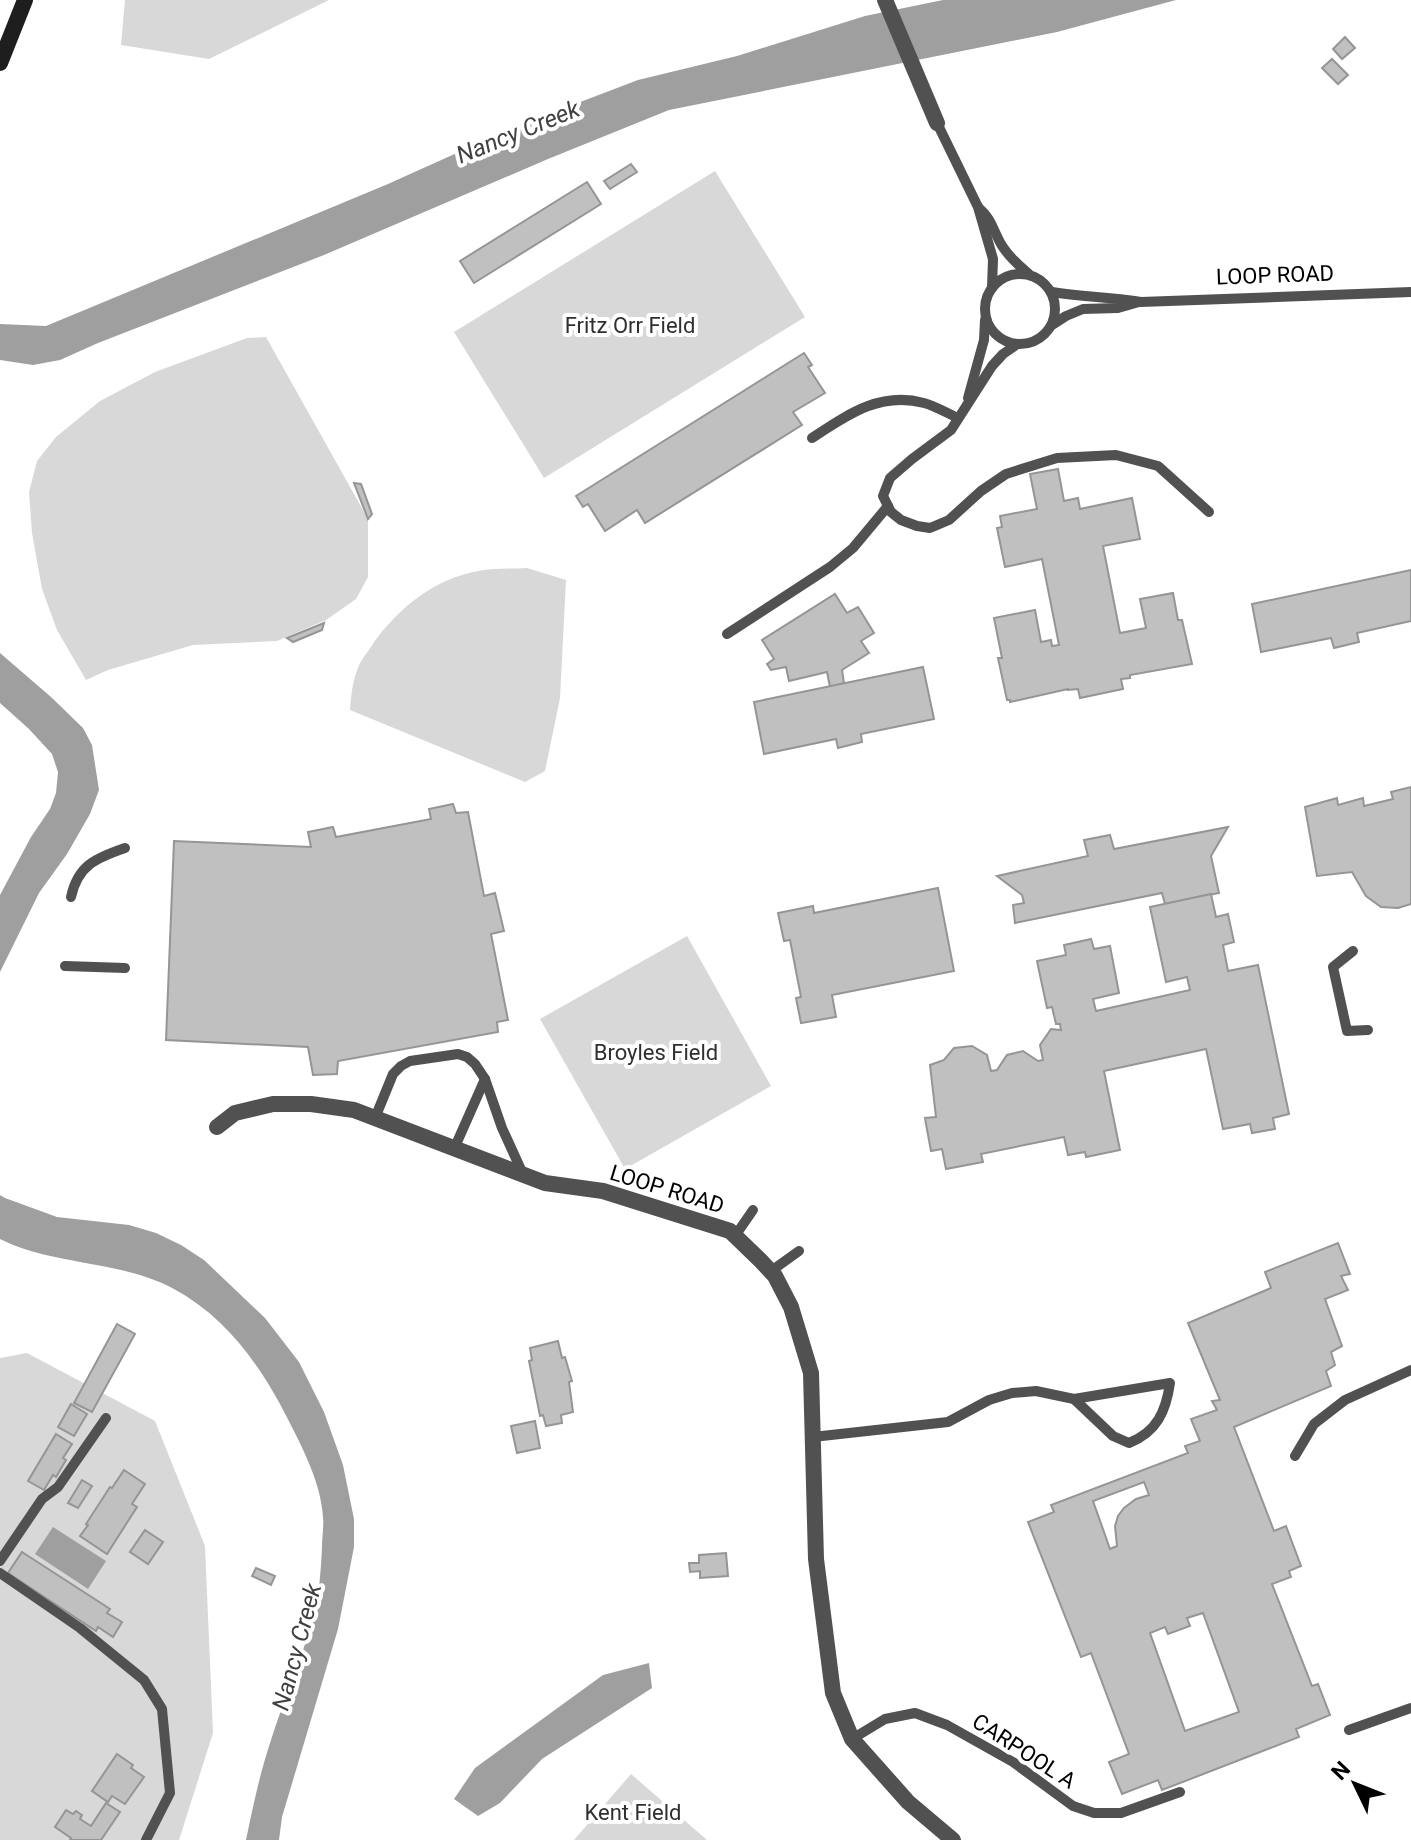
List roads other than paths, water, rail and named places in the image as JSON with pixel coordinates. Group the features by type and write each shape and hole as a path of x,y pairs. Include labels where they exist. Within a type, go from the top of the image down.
{"street":[{"path":"0,63 25,0"},
{"path":"885,0 937,123"},
{"name":"LOOP ROAD","path":"217,1127 235,1113 273,1104 311,1104 354,1110 545,1183 603,1191 730,1231 775,1276 791,1307 811,1373 816,1559 833,1693 852,1739 908,1802 953,1840"}],"lane":[{"path":"937,123 978,207 993,259 992,288 985,305 984,340 966,407"},
{"path":"978,207 988,216 1014,262 1052,292 1056,315 1046,334 1037,341 1016,345 996,335 985,315"},
{"path":"992,288 1010,276 1031,275"},
{"name":"LOOP ROAD","path":"1052,292 1141,302 1411,292"},
{"name":"LOOP ROAD","path":"1052,325 1083,309 1118,308 1141,302"},
{"path":"1016,345 992,366 951,430 890,478 883,496 891,512 901,520 930,528 949,520 981,491 1006,474 1057,458 1116,455 1158,466 1209,512"},
{"path":"812,438 846,416 874,403 898,398 925,403 958,418"},
{"path":"727,634 830,567 853,548 888,506"},
{"path":"71,897 74,881 90,862 125,848"},
{"path":"1353,951 1333,967 1347,1031 1368,1030"},
{"path":"65,966 125,968"},
{"path":"375,1118 393,1074 410,1061 458,1054 467,1057 485,1079 502,1128 524,1176"},
{"path":"454,1149 485,1079"},
{"path":"735,1236 753,1210"},
{"path":"771,1271 799,1251"},
{"path":"1295,1456 1314,1424 1345,1400 1411,1370"},
{"path":"813,1437 948,1422 989,1400 1012,1393 1036,1391 1074,1399 1170,1383 1163,1414 1143,1437 1129,1443 1113,1436 1074,1399"},
{"path":"0,1561 42,1499 58,1487 106,1418"},
{"path":"0,1573 80,1628 144,1680 162,1709 170,1793 146,1840"},
{"path":"1349,1730 1411,1708"},
{"name":"CARPOOL A","path":"852,1739 885,1719 915,1713 947,1725 1013,1762 1073,1806 1094,1813 1121,1813 1180,1792"}],"water":[{"name":"Nancy Creek","path":"943,0 1176,0 1057,32 669,110 324,255 60,360 33,365 0,360 0,324 46,326 388,184 512,128 638,80 737,56 865,16"},
{"path":"0,653 83,728 92,745 99,790 90,814 39,893 0,972 0,895 50,809 56,793 58,772 52,754 0,703"},
{"path":"0,1195 57,1217 129,1225 156,1233 204,1260 265,1318 299,1362 324,1412 343,1465 354,1519 354,1547 338,1629 282,1817 279,1840 246,1840 267,1752 317,1602 323,1520 318,1488 307,1459 259,1370 222,1324 207,1311 154,1280 43,1254 0,1239"},
{"path":"53,1527 106,1561 88,1589 35,1554"},
{"path":"649,1663 652,1688 542,1759 500,1803 478,1816 454,1799 475,1768 603,1675"}],"park label":[{"name":"Fritz Orr Field","path":"630,325"},
{"name":"Broyles Field","path":"656,1052"},
{"name":"Kent Field","path":"633,1812"}]}
